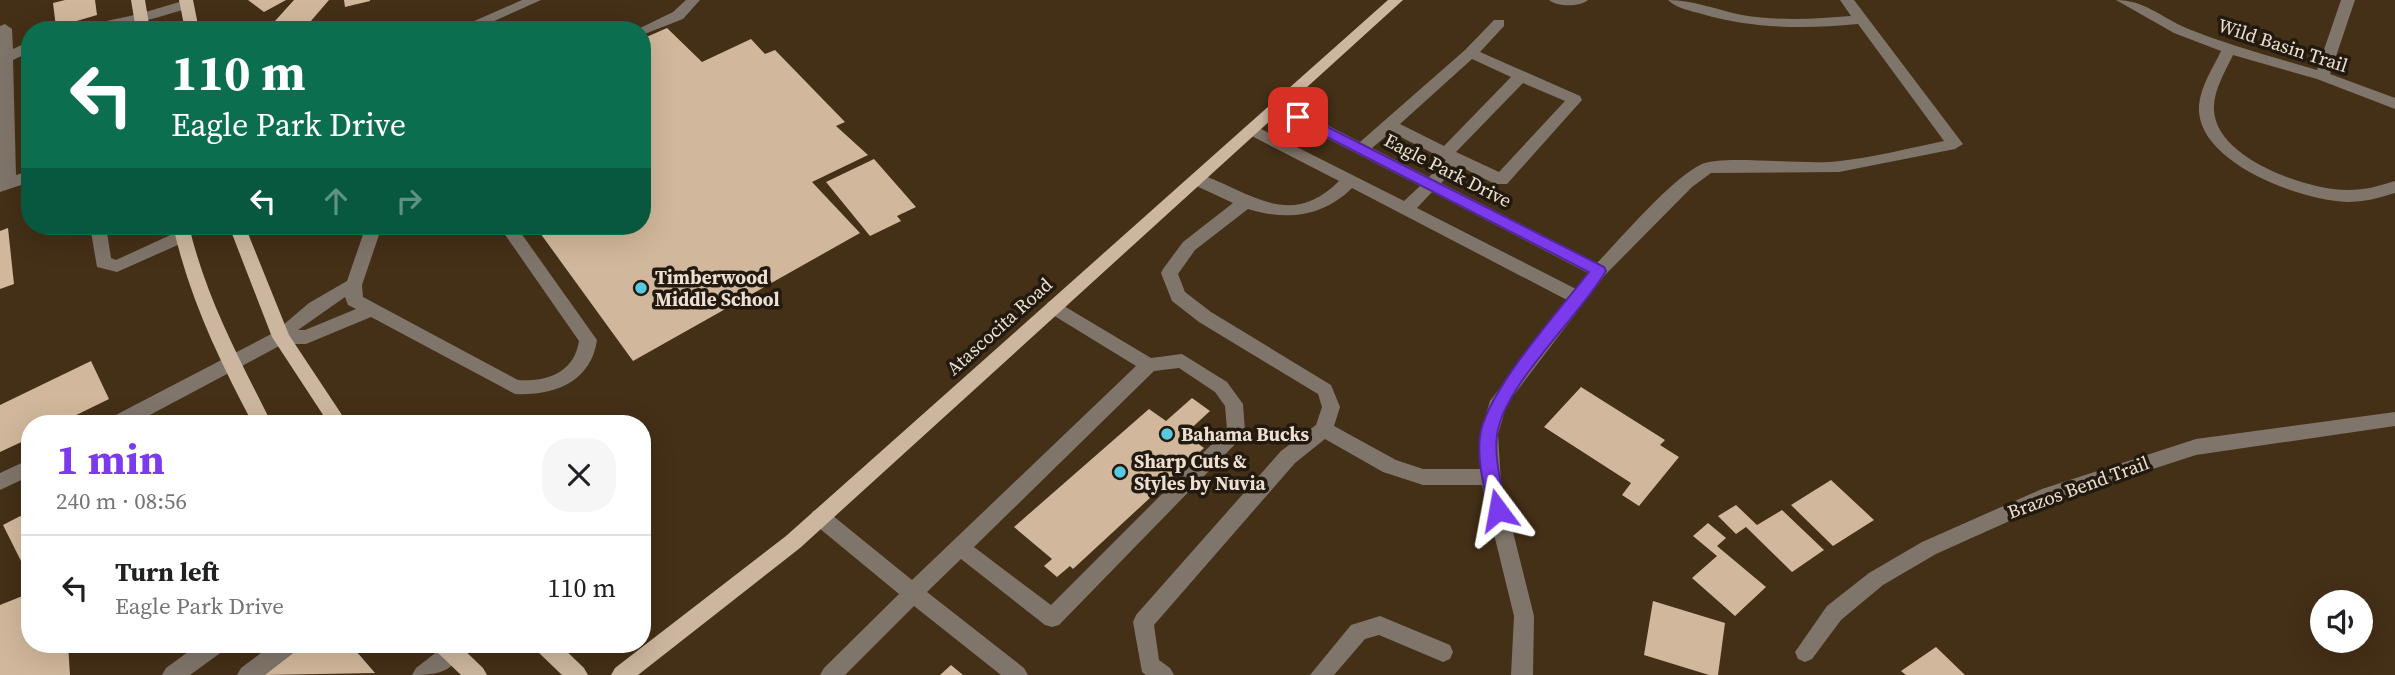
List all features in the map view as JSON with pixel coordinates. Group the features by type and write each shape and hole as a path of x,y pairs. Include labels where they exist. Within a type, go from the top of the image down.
{"main road":[{"path":"138,0 142,21"},
{"name":"Atascocita Road","path":"651,652 793,542 1396,0"},
{"path":"187,2 190,21"},
{"path":"183,235 194,277 229,363 258,415"},
{"path":"241,235 282,337 333,415"},
{"path":"452,653 476,675"},
{"path":"554,653 577,675"},
{"name":"Atascocita Road","path":"622,675 650,653"}],"street":[{"path":"483,21 534,0"},
{"path":"651,27 688,9 693,0"},
{"path":"1556,0 1581,0"},
{"path":"1675,0 1709,13 1755,23 1797,25 1862,19"},
{"path":"1522,675 1524,616 1490,477 1489,434 1499,401 1599,271 1686,183 1707,168 1839,167 1955,144 1847,0"},
{"name":"Wild Basin Trail","path":"2123,0 2179,30 2322,76 2395,104"},
{"path":"2322,76 2348,0"},
{"path":"148,21 187,2"},
{"path":"1362,149 1470,53 1499,23"},
{"path":"0,31 5,29 4,185 21,179"},
{"path":"2230,48 2209,94 2208,118 2221,140 2237,156 2292,186 2327,195 2356,197 2382,194 2395,187"},
{"path":"4,59 21,50"},
{"path":"1390,125 1502,180 1575,100 1470,53"},
{"path":"4,59 21,57"},
{"path":"1406,209 1431,184 1451,156 1521,76"},
{"name":"Eagle Park Drive","path":"1277,106 1599,271"},
{"path":"1251,130 1578,298"},
{"path":"1196,178 1244,203 1265,209 1291,210 1326,202 1350,180"},
{"path":"1163,675 1149,665 1143,622 1288,457 1324,429 1331,407 1325,390 1205,317 1178,296 1169,273 1189,247 1244,203"},
{"path":"99,235 103,263 117,266 175,235"},
{"path":"371,235 354,285 354,300 514,387 532,389 564,379 583,361 588,340 513,235"},
{"path":"131,415 282,337 297,319 328,298 354,285"},
{"path":"1054,307 1149,365"},
{"path":"282,337 306,337 370,310"},
{"path":"831,675 960,547 1149,365 1182,361 1221,387 1234,404 1236,430 1052,618 960,547"},
{"name":"Brazos Bend Trail","path":"1805,652 1834,613 1876,579 1968,529 2049,495 2196,447 2395,419"},
{"path":"1324,429 1390,466 1423,477 1490,477"},
{"path":"0,482 21,472"},
{"path":"820,517 1017,675"},
{"path":"1321,675 1358,632 1380,625 1443,652"},
{"path":"173,675 204,653"},
{"path":"248,675 277,653"},
{"path":"423,675 443,653"}],"building":[{"path":"65,0 95,0 97,15 76,21 55,21 53,3"},
{"path":"248,0 286,0 264,12"},
{"path":"294,0 329,0 311,21 275,21"},
{"path":"344,0 370,0 370,1 345,7"},
{"name":"Timberwood Middle School","path":"667,28 702,62 751,39 765,54 775,50 845,122 836,126 868,155 812,182 860,233 633,361 542,235 651,235 651,35"},
{"path":"874,159 916,207 897,216 901,221 870,236 826,182"},
{"path":"8,228 14,284 0,289 0,231"},
{"path":"91,361 109,399 76,415 21,415 21,442 0,452 0,405"},
{"path":"1581,387 1665,440 1660,445 1679,457 1639,506 1622,495 1631,483 1544,427"},
{"path":"1192,398 1210,411 1185,434 1204,448 1073,569 1070,566 1057,577 1044,566 1052,559 1014,527 1149,409 1166,421"},
{"path":"1831,480 1874,520 1833,546 1791,505"},
{"path":"1736,505 1757,525 1782,510 1824,550 1792,572 1746,527 1736,534 1718,516"},
{"path":"21,516 21,561 3,525"},
{"path":"1708,523 1726,538 1717,546 1766,587 1735,616 1692,578 1717,556 1693,536"},
{"path":"21,597 21,653 69,653 70,675 0,675 0,605"},
{"path":"1653,601 1725,623 1718,675 1709,675 1644,655"},
{"path":"1936,647 1965,675 1906,675 1901,671"},
{"path":"292,653 358,653 375,673 264,675"},
{"path":"951,665 963,675 940,675"}],"place":[{"name":"Timberwood Middle School","path":"641,288"},
{"name":"Bahama Bucks","path":"1167,434"},
{"name":"Sharp Cuts & Styles by Nuvia","path":"1120,472"}],"route":[{"path":"1298,117 1599,271 1499,401 1489,434 1488,461 1498,510"}]}
